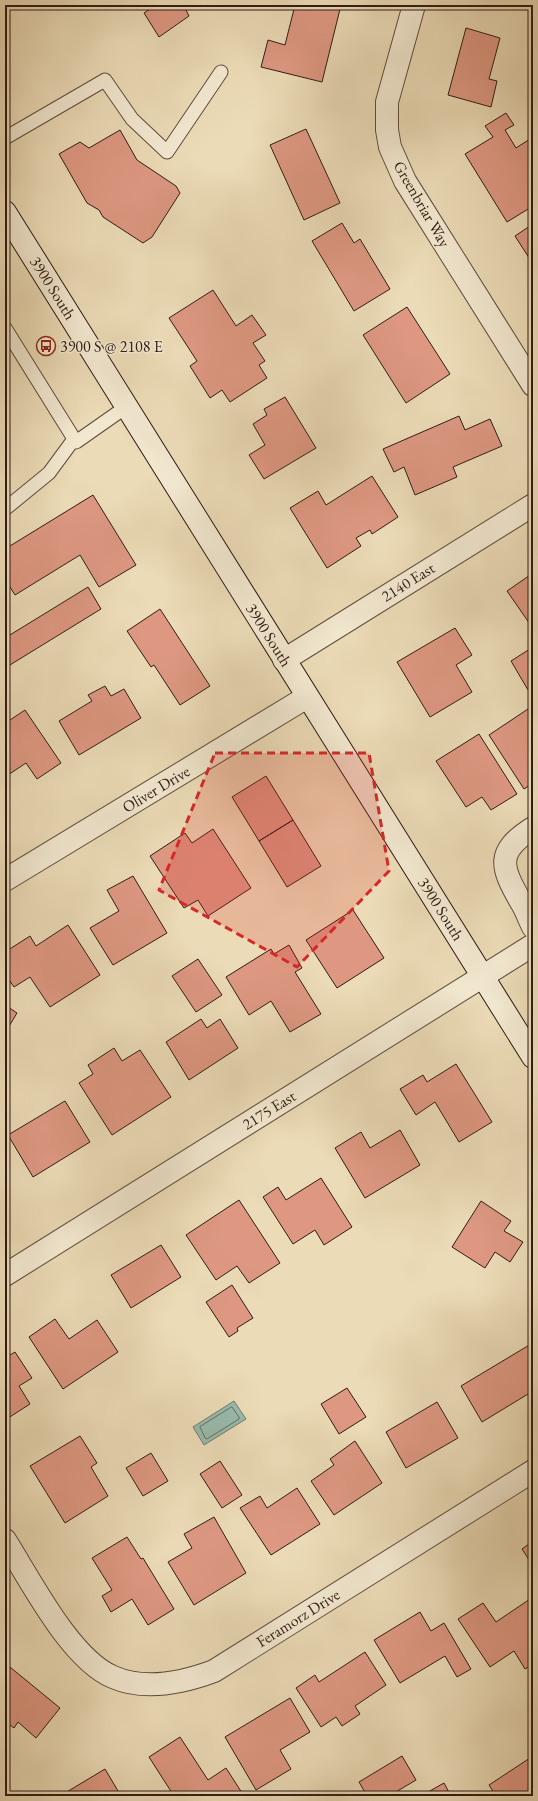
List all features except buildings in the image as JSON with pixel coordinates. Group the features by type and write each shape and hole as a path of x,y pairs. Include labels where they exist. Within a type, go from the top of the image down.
{"street":[{"name":"Greenbriar Way","path":"414,5 387,102 387,130 390,147 405,181 533,385"},
{"name":"3900 South","path":"5,212 533,1057"},
{"name":"2140 East","path":"284,660 533,505"},
{"name":"Oliver Drive","path":"5,880 307,697"},
{"path":"533,828 516,839 510,846 506,855 505,865 510,883 533,927"},
{"name":"2175 East","path":"5,1275 533,945"},
{"name":"Feramorz Drive","path":"6,1545 60,1628 87,1661 112,1677 135,1684 163,1684 189,1680 214,1671 533,1471"}],"lane":[{"path":"5,138 105,80 132,119 167,152 220,72"},
{"path":"5,328 76,442 126,407"},
{"path":"5,509 49,473 74,439"}],"highlighted area":[{"path":"215,753 369,753 389,871 297,967 159,890"}],"water":[{"path":"234,1401 246,1419 204,1445 193,1427"}],"place":[{"name":"3900 S @ 2108 E","path":"46,346"}]}
